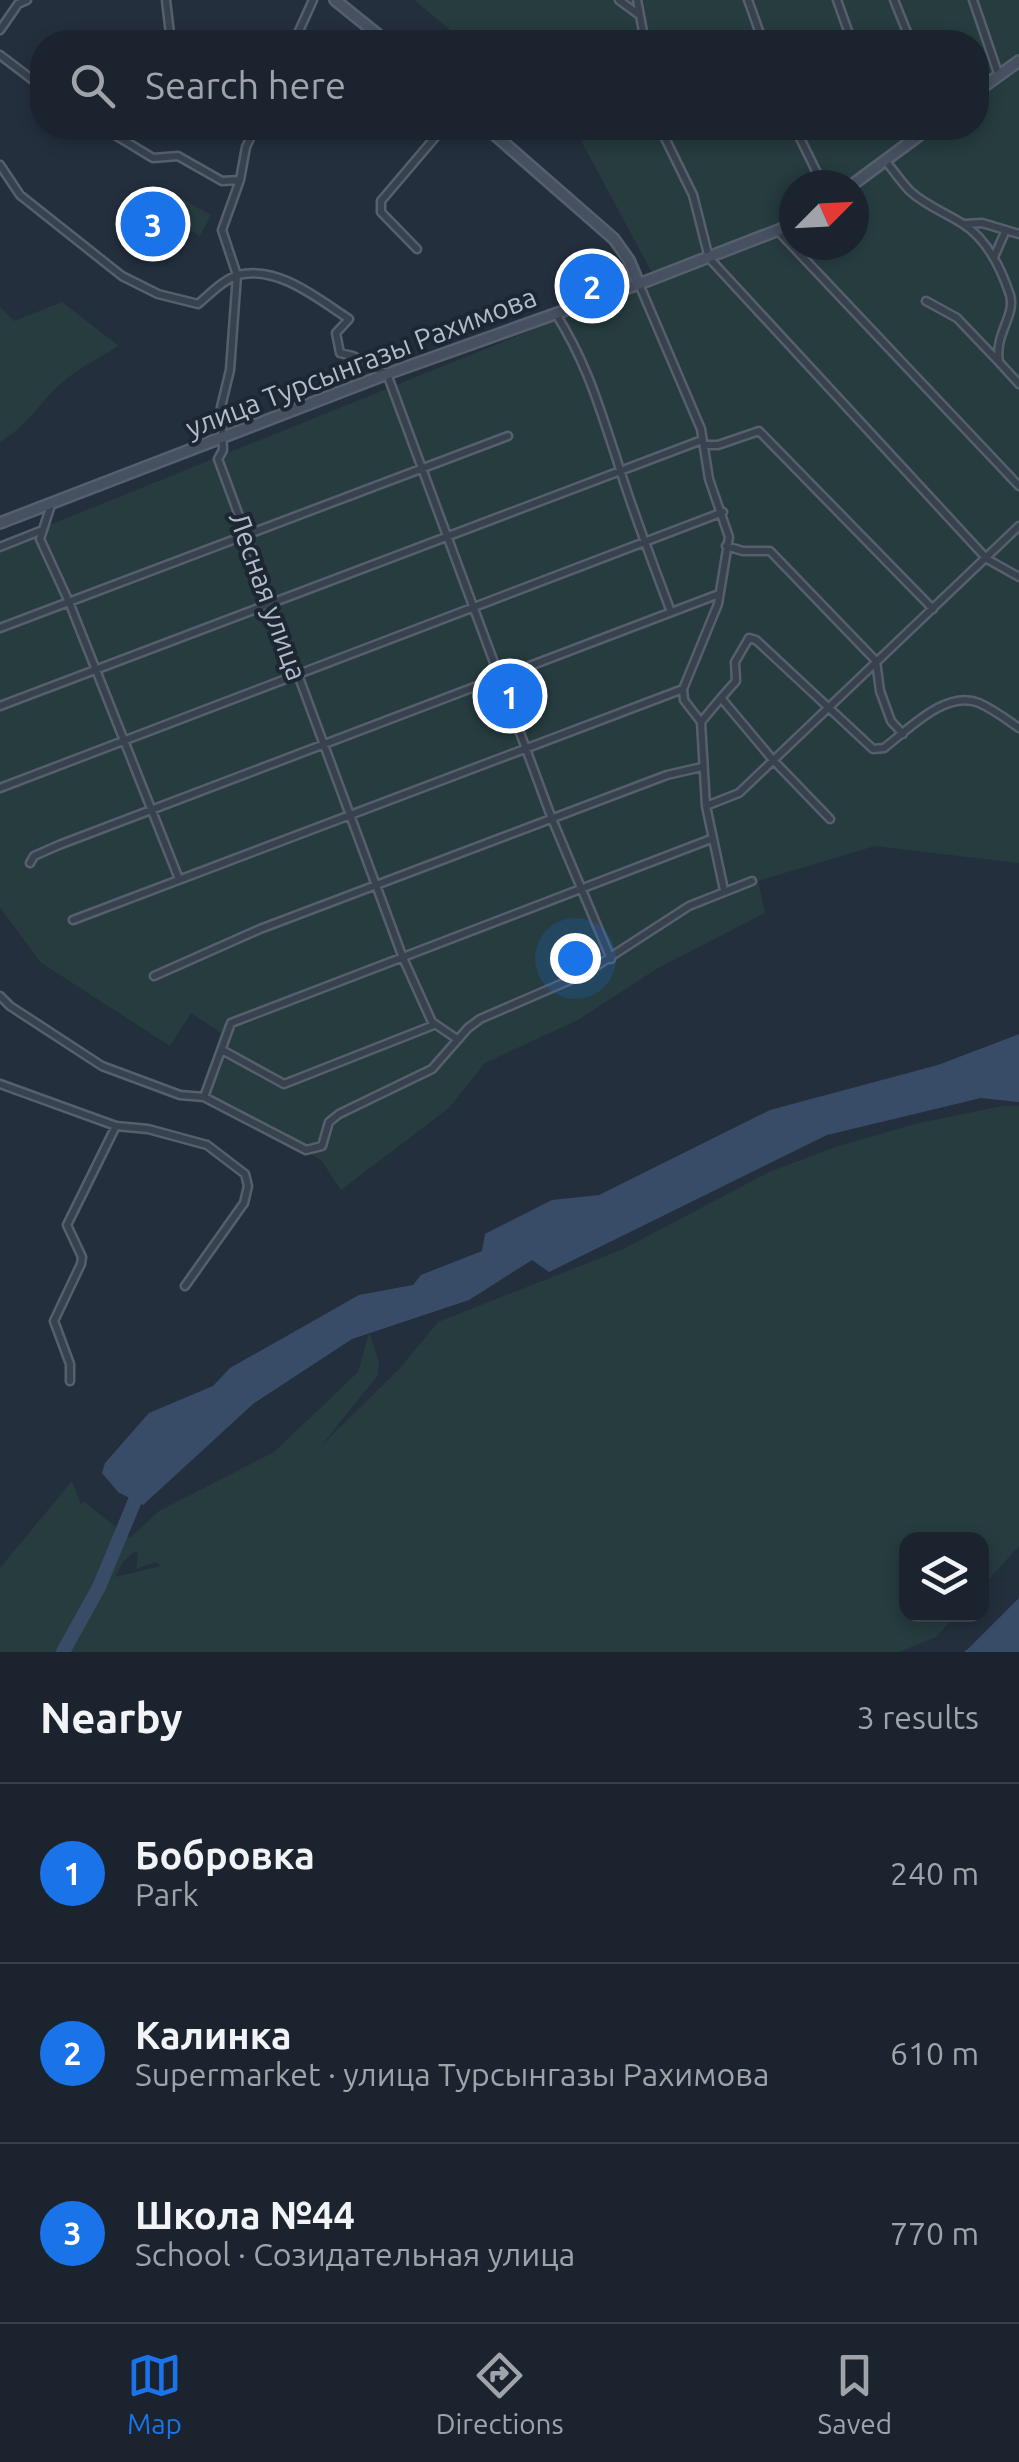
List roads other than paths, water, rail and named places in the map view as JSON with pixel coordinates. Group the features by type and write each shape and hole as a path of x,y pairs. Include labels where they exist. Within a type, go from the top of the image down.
{"street":[{"path":"0,30 18,4 27,0"},
{"path":"166,0 170,30"},
{"path":"300,30 314,0"},
{"path":"335,0 372,30"},
{"path":"619,0 640,16"},
{"path":"637,0 643,30"},
{"path":"748,0 759,30"},
{"path":"837,0 848,30"},
{"path":"894,0 905,30"},
{"path":"972,0 983,30"},
{"path":"989,48 999,76"},
{"path":"0,55 30,78"},
{"path":"989,83 1019,61"},
{"path":"123,140 153,158 178,156 222,181 240,180"},
{"name":"Лесная улица","path":"249,140 222,230 237,276 230,370 221,407 223,450 218,459 403,958 434,1025"},
{"path":"417,249 381,212 381,200 433,140"},
{"path":"502,140 614,240 629,260 675,363 703,442 710,479 729,537 720,594 683,689 684,700 701,722 706,806 724,890"},
{"path":"666,140 693,195 708,258 987,559 1019,578"},
{"path":"802,140 816,170"},
{"path":"869,172 911,140"},
{"path":"885,160 910,191 935,210 964,224 994,257 1015,310 998,336 999,362"},
{"path":"0,165 20,195 122,276 158,294 198,304 237,276 262,275 297,285 349,319 336,333 340,352 387,374 552,818 611,959"},
{"path":"964,224 982,224 1019,234"},
{"name":"улица Турсынгазы Рахимова","path":"0,523 387,374 779,232"},
{"path":"994,257 1005,232"},
{"path":"805,260 1019,486"},
{"path":"926,301 958,318 1019,384"},
{"path":"556,313 595,390 671,612"},
{"path":"0,706 620,471 703,442 718,445 759,431 933,609"},
{"path":"0,628 508,436"},
{"path":"52,504 40,539 69,602 179,879"},
{"path":"0,788 722,512"},
{"path":"706,806 739,793 1019,526"},
{"path":"0,548 40,531"},
{"path":"726,546 743,551 770,551 876,661 880,692 892,721 903,734"},
{"path":"30,863 34,856 720,594"},
{"path":"701,722 736,681 734,662 748,638 756,640 873,748 884,748 948,702 961,698 978,702 1019,728"},
{"path":"73,920 683,689"},
{"path":"722,698 830,819"},
{"path":"154,976 260,928 666,775 702,768"},
{"path":"204,1097 232,1023 711,839"},
{"path":"0,996 102,1066 180,1096 204,1097 306,1150 322,1146 329,1122 338,1114 432,1070 457,1039 480,1019 584,974 678,912 752,881"},
{"path":"222,1050 284,1084 434,1025 457,1039"},
{"path":"0,1084 116,1126 207,1145 244,1174 248,1186 244,1202 185,1286"},
{"path":"70,1381 70,1364 54,1321 82,1257 67,1225 116,1126"}],"water":[{"path":"1019,1034 1019,1102 981,1098 827,1135 549,1272 532,1260 469,1300 352,1339 253,1404 143,1505 118,1492 102,1473 105,1463 149,1413 213,1386 230,1368 359,1295 413,1285 421,1275 482,1251 485,1234 552,1200 599,1195 770,1110 938,1065"},
{"path":"1019,1598 1019,1652 964,1652 969,1648"}],"waterway":[{"path":"63,1652 99,1587 141,1486"}],"place":[{"name":"Школа №44","path":"153,224"},
{"name":"Калинка","path":"592,286"},
{"name":"Бобровка","path":"510,696"}]}
